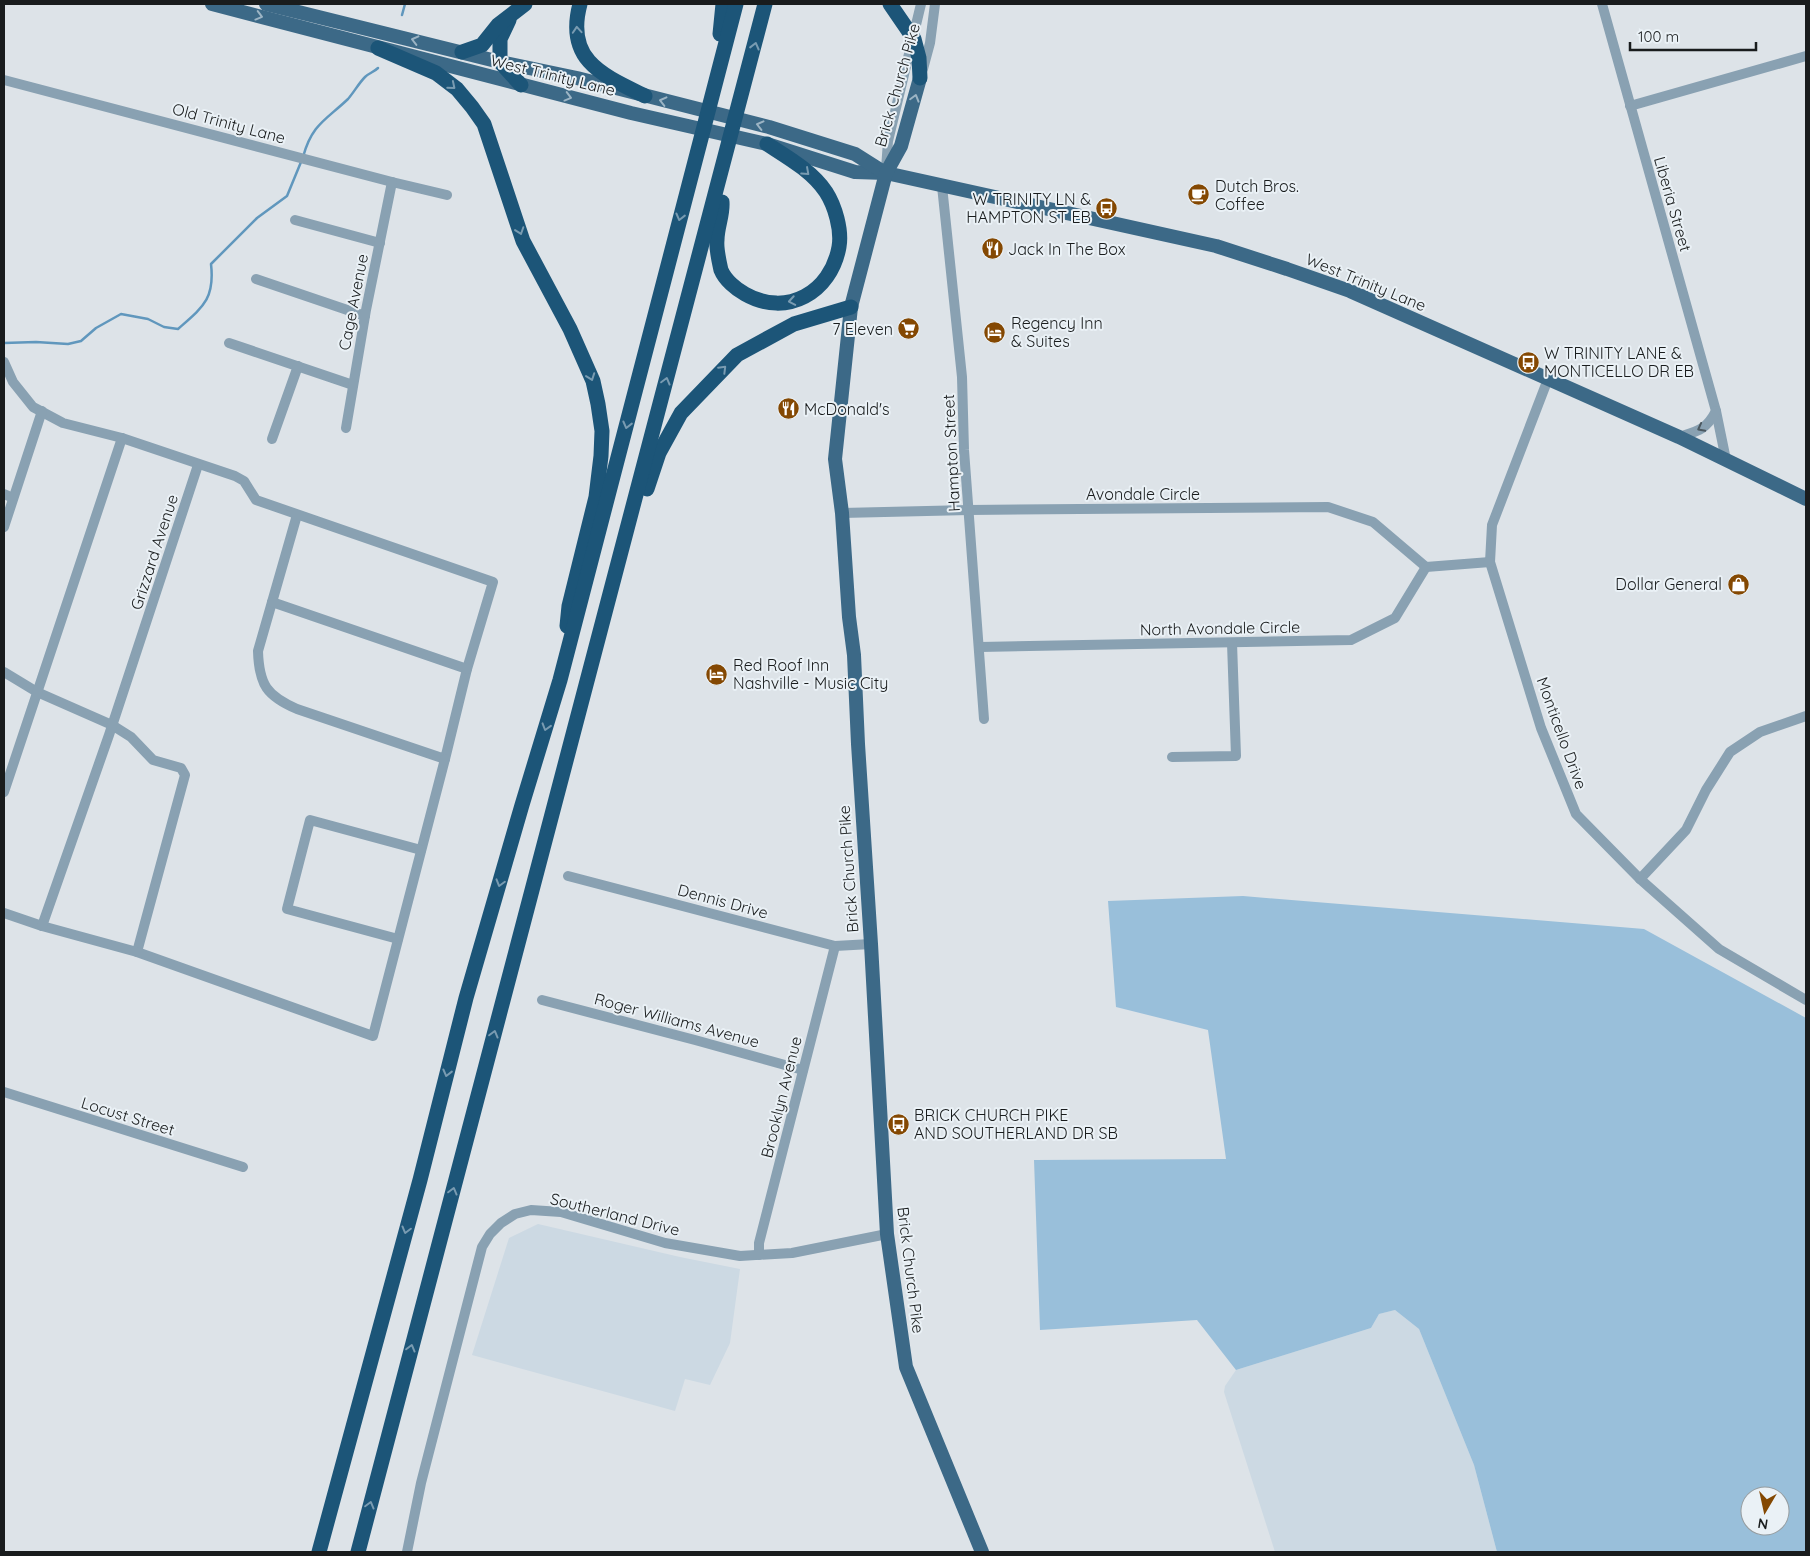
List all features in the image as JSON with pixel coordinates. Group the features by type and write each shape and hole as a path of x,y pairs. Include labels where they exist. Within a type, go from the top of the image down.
{"highway":[{"path":"462,52 482,45 498,25 525,4"},
{"path":"580,4 576,29 579,46 587,61 610,79 645,96"},
{"path":"721,60 720,30 723,4"},
{"path":"319,1552 466,998 560,680 736,4"},
{"path":"358,1552 765,4"},
{"path":"890,4 914,40 919,58 920,78"},
{"path":"512,15 500,39 500,62 521,85"},
{"path":"378,48 436,74 457,90 484,124 523,241 573,336 593,381 602,431 601,456 596,497 569,606 560,680"},
{"path":"720,181 722,207 716,240 722,272 736,289 768,304 801,300 818,287 833,267 840,244 839,227 826,191 805,170 767,144"},
{"path":"600,631 659,453 681,413 737,355 794,324 851,308"}],"main road":[{"name":"West Trinity Lane","path":"212,4 631,113 767,144 855,172 886,173 1236,252 1350,292 1679,437 1806,499"},
{"name":"West Trinity Lane","path":"266,4 500,62 577,78 769,127 855,154 886,173"},
{"name":"Brick Church Pike","path":"920,78 901,146 886,173 851,308 835,459 842,513 849,617 854,656 886,1234 906,1366 982,1552"}],"street":[{"name":"Brick Church Pike","path":"886,173 888,141 914,40 921,4"},
{"name":"Brick Church Pike","path":"920,78 930,43 935,4"},
{"name":"Liberia Street","path":"1602,4 1716,412 1726,460"},
{"path":"1630,106 1806,56"},
{"name":"Old Trinity Lane","path":"4,80 446,195"},
{"name":"Cage Avenue","path":"346,428 365,316 392,182"},
{"name":"Hampton Street","path":"942,186 962,377 964,450 984,719"},
{"path":"295,220 380,243"},
{"path":"256,279 365,316"},
{"path":"229,343 353,385"},
{"path":"4,362 13,382 33,406 63,422 122,438 235,476 244,481 256,500 493,582 467,669 372,1036 137,952 42,926 4,913"},
{"path":"272,439 298,366"},
{"name":"Monticello Drive","path":"1548,379 1492,525 1490,562 1541,728 1576,814 1640,879 1719,949 1806,1000"},
{"path":"4,527 9,496 42,411"},
{"path":"1679,437 1702,429 1709,424 1716,412"},
{"path":"4,792 122,438"},
{"name":"Grizzard Avenue","path":"42,926 112,724 198,465"},
{"name":"Avondale Circle","path":"842,513 1328,507 1373,522 1426,567"},
{"path":"297,515 258,651 258,670 262,683 280,702 297,709 445,758"},
{"path":"1426,567 1490,562"},
{"name":"North Avondale Circle","path":"980,647 1232,644 1351,640 1394,618 1426,567"},
{"path":"272,602 467,669"},
{"path":"1172,757 1236,756 1232,644"},
{"path":"4,672 37,692 112,724 131,737 153,760 181,768 185,775 137,952"},
{"path":"1640,879 1686,830 1706,790 1730,752 1760,732 1806,716"},
{"path":"398,939 287,909 307,829 310,820 421,850"},
{"name":"Dennis Drive","path":"568,876 835,946 871,944"},
{"name":"Brooklyn Avenue","path":"759,1255 759,1243 835,946"},
{"name":"Roger Williams Avenue","path":"542,1000 803,1070"},
{"name":"Locust Street","path":"4,1092 244,1167"},
{"name":"Southerland Drive","path":"407,1552 421,1482 482,1247 490,1234 501,1223 515,1214 531,1210 561,1212 665,1243 740,1256 792,1253 886,1234"}],"shaded area":[{"path":"1243,896 1644,929 1806,1018 1806,1552 1497,1552 1474,1465 1419,1329 1395,1310 1379,1314 1371,1328 1236,1370 1197,1320 1040,1330 1034,1160 1226,1159 1208,1030 1116,1007 1108,901"},
{"path":"538,1224 740,1269 730,1343 710,1385 685,1379 675,1411 472,1355 509,1238"},
{"path":"1395,1310 1419,1329 1474,1465 1497,1552 1275,1552 1224,1392 1225,1386 1236,1370 1371,1328 1379,1314"}],"waterway":[{"path":"402,15 405,4"},
{"path":"303,157 315,130 348,99 365,77 378,68"},
{"path":"4,343 68,344 81,341 96,328 121,314 148,319 164,327 178,329 200,308 209,294 212,276 211,264 257,218 287,196 301,162"}],"place":[{"name":"Dutch Bros. Coffee","path":"1199,195"},
{"name":"W TRINITY LN & HAMPTON ST EB","path":"1107,208"},
{"name":"Jack In The Box","path":"992,249"},
{"name":"7 Eleven","path":"909,329"},
{"name":"Regency Inn & Suites","path":"995,332"},
{"name":"W TRINITY LANE & MONTICELLO DR EB","path":"1528,362"},
{"name":"McDonald's","path":"788,409"},
{"name":"Dollar General","path":"1738,584"},
{"name":"Red Roof Inn Nashville - Music City","path":"717,674"},
{"name":"BRICK CHURCH PIKE AND SOUTHERLAND DR SB","path":"898,1124"}]}
